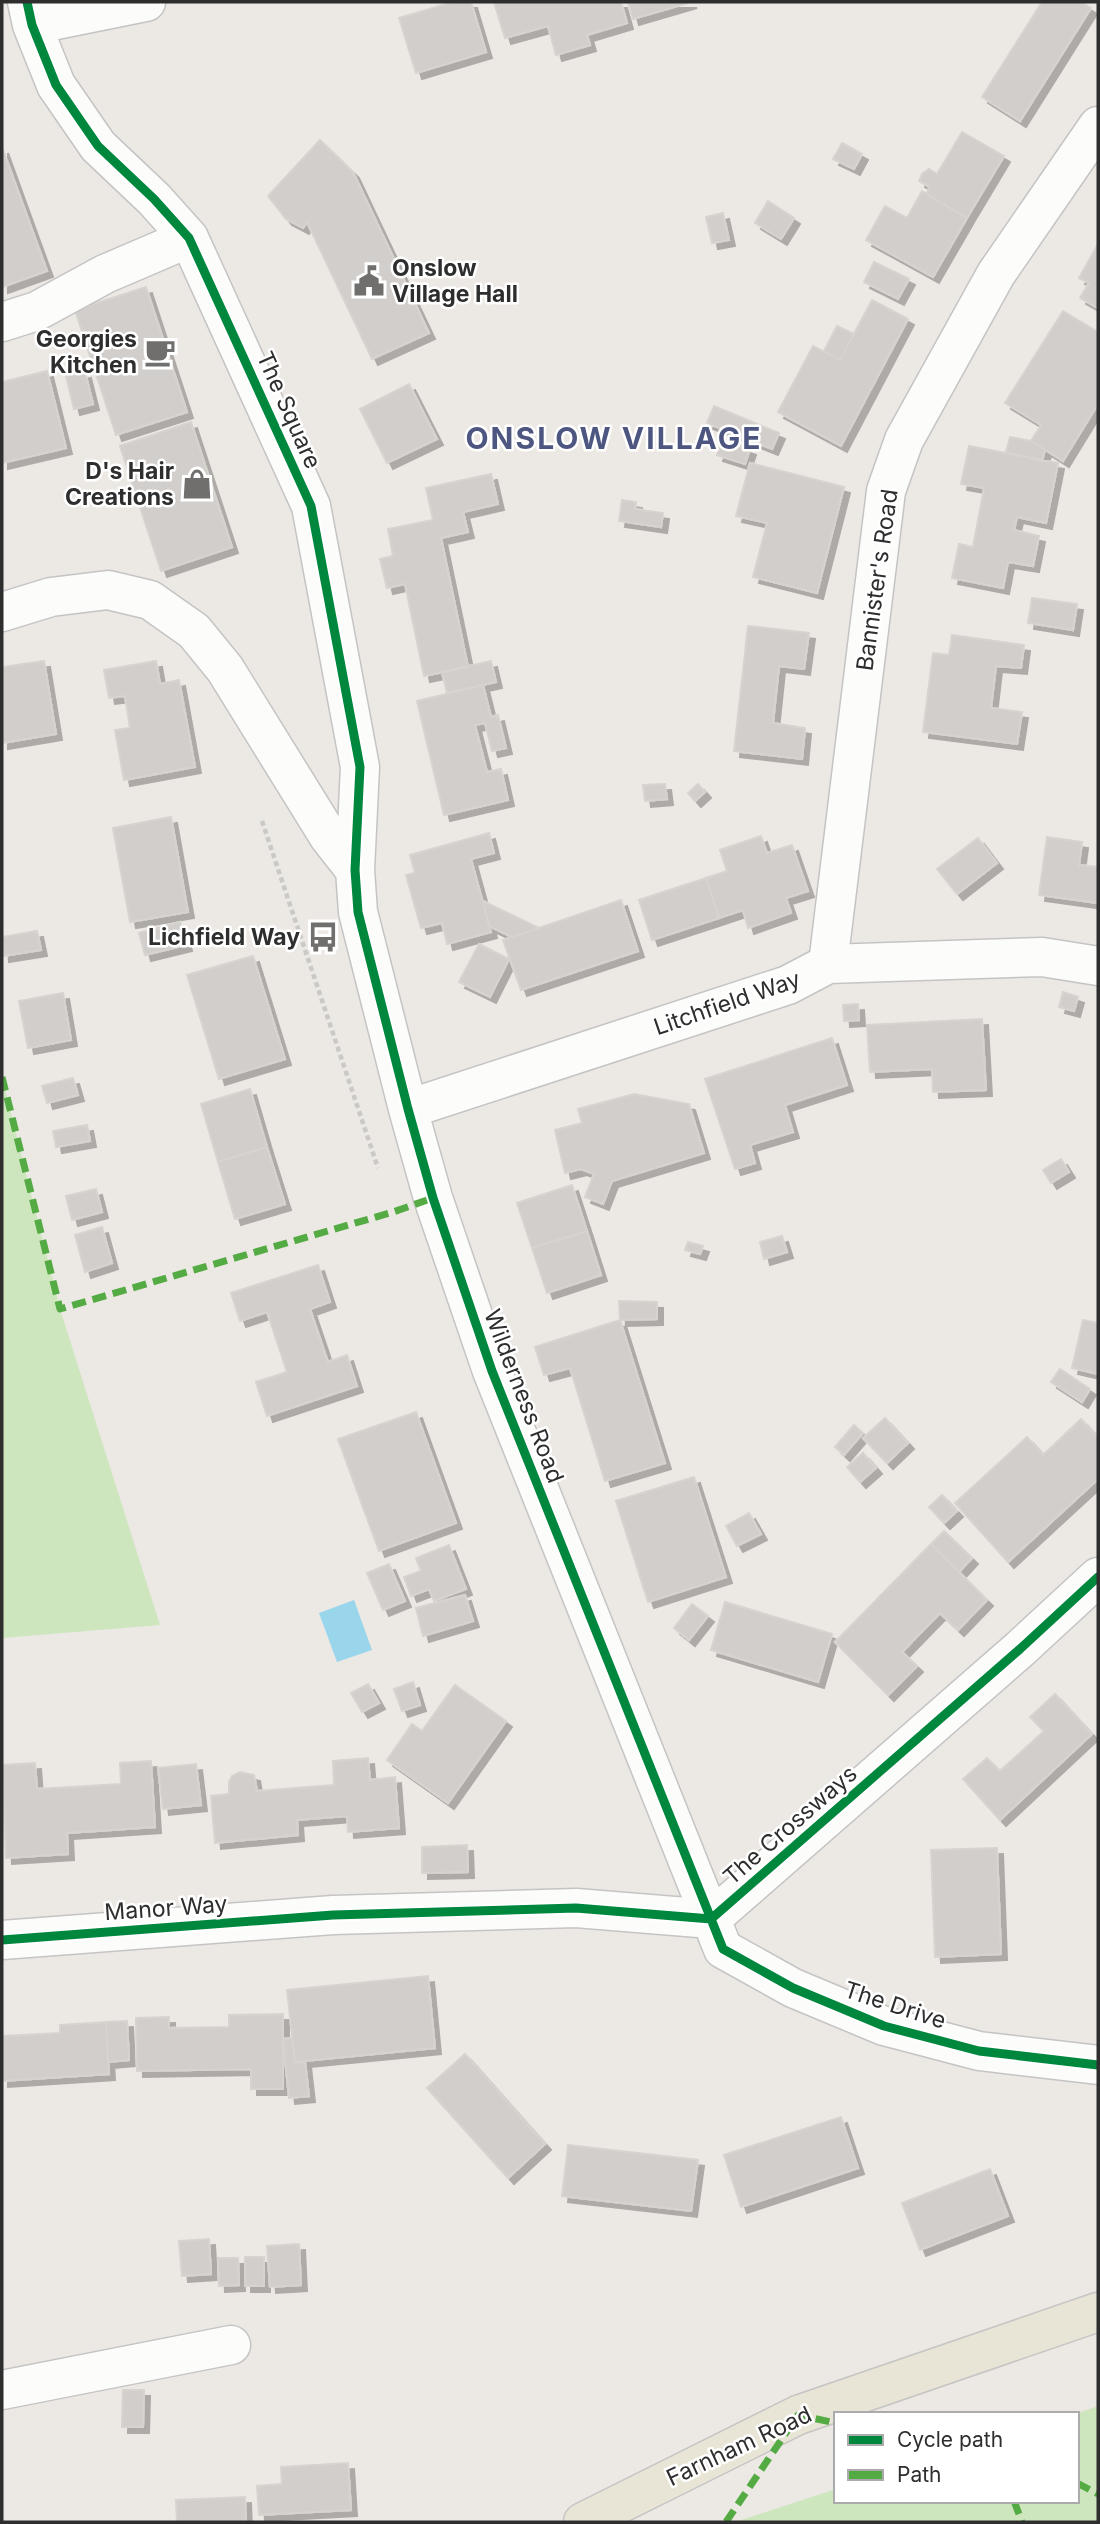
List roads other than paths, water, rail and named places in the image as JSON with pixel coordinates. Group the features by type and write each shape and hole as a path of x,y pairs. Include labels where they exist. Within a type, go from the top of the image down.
{"main road":[{"name":"Farnham Road","path":"583,2522 798,2415 1098,2312"}],"street":[{"path":"29,14 146,2"},
{"name":"The Square","path":"29,14 57,85 98,146 154,199 189,238 311,506 360,767 355,870"},
{"name":"Bannister's Road","path":"828,964 886,491 904,440 996,274 1098,126"},
{"path":"2,322 37,311 105,274 189,238"},
{"path":"2,612 51,597 108,590 150,600 194,631 225,669 329,837 355,870"},
{"name":"Wilderness Road","path":"355,870 358,912 433,1198 492,1371 711,1919"},
{"name":"Litchfield Way","path":"408,1109 788,985 828,964 1042,957 1098,966"},
{"name":"The Crossways","path":"711,1919 1098,1577"},
{"name":"Manor Way","path":"2,1940 333,1915 576,1908 711,1919"},
{"name":"The Drive","path":"711,1919 723,1949 793,1988 884,2025 979,2051 1098,2065"},
{"path":"2,2390 231,2345"}],"water":[{"path":"354,1600 372,1650 337,1662 319,1613"}],"place":[{"name":"Onslow Village Hall","path":"369,281"},
{"name":"Georgies Kitchen","path":"160,352"},
{"name":"D's Hair Creations","path":"197,484"},
{"name":"Lichfield Way","path":"323,937"}],"district":[{"name":"ONSLOW VILLAGE","path":"614,438"}]}
